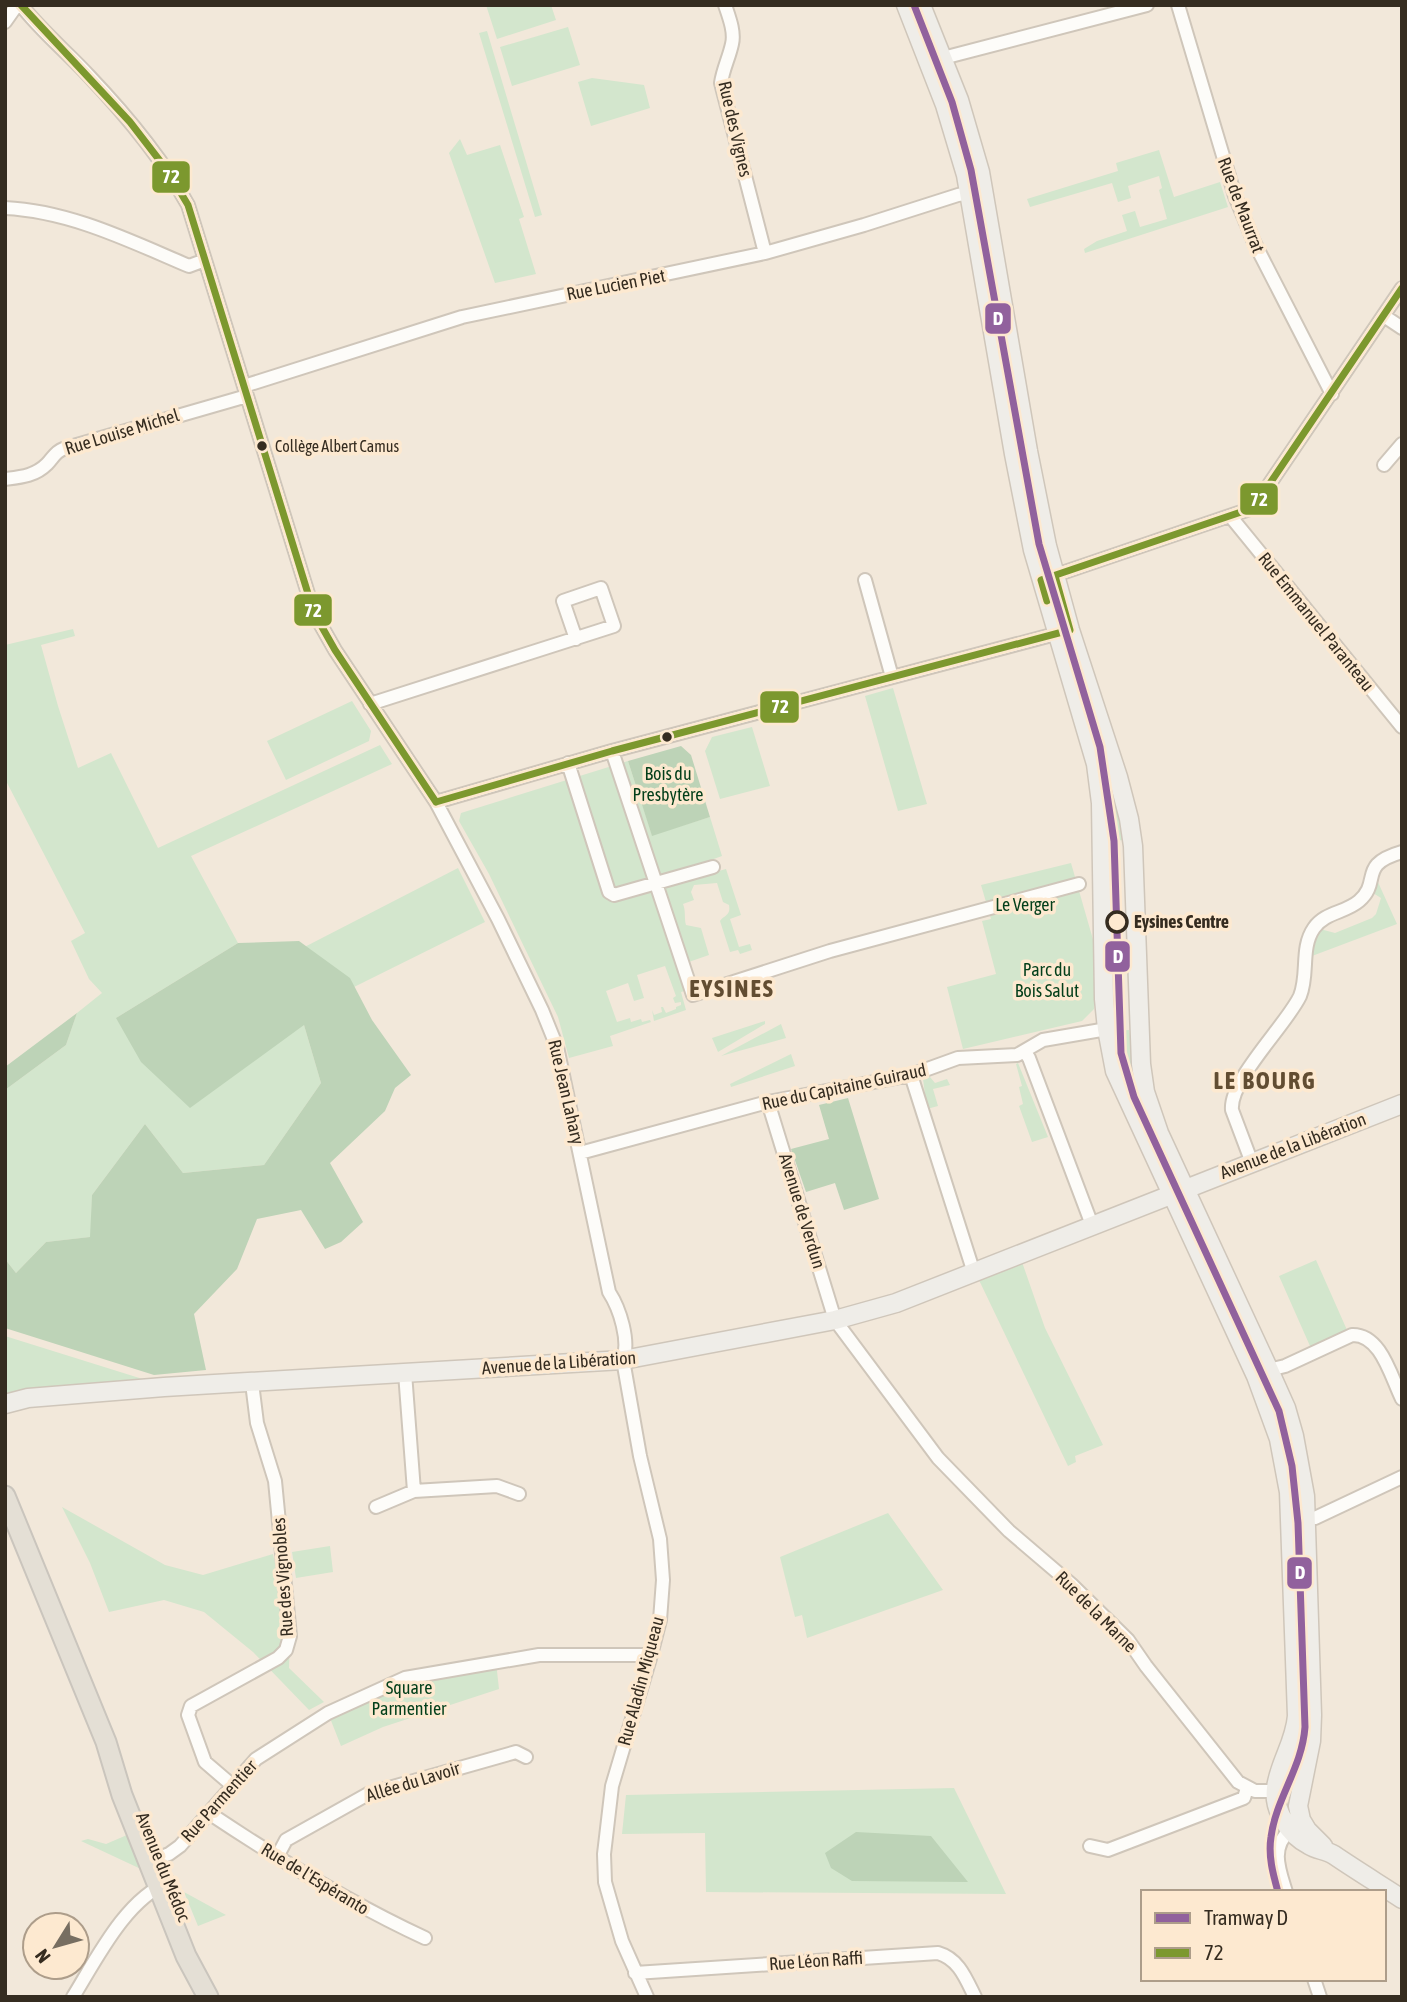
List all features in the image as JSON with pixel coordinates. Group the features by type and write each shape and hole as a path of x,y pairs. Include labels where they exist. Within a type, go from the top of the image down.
{"main road":[{"name":"Avenue du Médoc","path":"8,1507 106,1742 122,1795 154,1860 186,1956 208,1996"}],"street":[{"path":"5,22 19,5"},
{"name":"Rue Jean Lahary","path":"19,5 89,76 162,163 188,205 314,614 436,802 473,869 554,1036 609,1292 617,1304 627,1350 623,1360"},
{"name":"Rue des Vignes","path":"725,5 733,31 733,43 723,67 721,83 765,253"},
{"path":"906,5 945,105 969,192 1014,454 1063,632 1099,782 1107,1029 1121,1086 1269,1370 1286,1408 1294,1436 1303,1484 1298,1515 1297,1716 1292,1743 1278,1777 1276,1791 1279,1810 1290,1830 1310,1846 1328,1851"},
{"path":"921,5 968,129 986,204 1048,578"},
{"path":"943,58 1147,5"},
{"name":"Rue de Maurrat","path":"1178,5 1235,196 1254,243 1332,394"},
{"path":"969,192 977,195 986,204"},
{"name":"Rue Lucien Piet","path":"246,391 462,317 765,253 969,192"},
{"path":"5,208 32,209 96,228 189,266 205,260"},
{"path":"1048,578 1247,510 1260,498 1402,288"},
{"path":"1384,316 1402,328"},
{"name":"Rue Louise Michel","path":"5,479 32,475 63,449 246,391"},
{"path":"1384,465 1402,444"},
{"name":"Rue Emmanuel Paranteau","path":"1231,517 1402,727"},
{"path":"865,580 892,677"},
{"path":"370,704 576,639 614,626 601,589 563,601 576,639"},
{"path":"436,802 612,751 1063,632"},
{"path":"1063,632 1118,777 1129,819 1133,846 1139,1048 1143,1080 1178,1191 1272,1414 1298,1515 1311,1734 1298,1806 1301,1820 1328,1851 1402,1899"},
{"path":"612,751 694,995 830,951 1079,884"},
{"path":"568,763 609,892 614,895 713,867"},
{"path":"1252,1163 1231,1105 1251,1064 1300,996 1310,934 1325,917 1359,901 1378,861 1402,852"},
{"name":"Rue du Capitaine Guiraud","path":"580,1153 768,1102 911,1075 958,1058 1017,1055 1043,1040 1107,1029"},
{"path":"1024,1051 1092,1225"},
{"path":"911,1075 974,1273"},
{"name":"Avenue de Verdun","path":"768,1102 835,1320"},
{"name":"Avenue de la Libération","path":"5,1404 28,1398 164,1387 623,1360 835,1320 896,1303 1402,1104"},
{"name":"Rue de la Marne","path":"835,1320 938,1458 1009,1531 1071,1584 1128,1640 1230,1773 1247,1788"},
{"path":"1269,1370 1285,1366 1352,1335 1358,1335 1372,1342 1378,1349 1402,1399"},
{"name":"Rue Aladin Miqueau","path":"623,1360 640,1456 660,1539 663,1580 660,1620 612,1786 604,1854 605,1882 610,1905 635,1973 647,1997"},
{"path":"405,1373 414,1491"},
{"name":"Rue des Vignobles","path":"233,1786 205,1762 188,1715 191,1706 278,1658 286,1650 290,1636 275,1481 257,1423 252,1383"},
{"path":"1298,1515 1315,1518 1402,1477"},
{"path":"376,1507 414,1491 497,1486 519,1494"},
{"name":"Rue Parmentier","path":"154,1860 180,1846 256,1759 328,1713 405,1678 539,1655 651,1655"},
{"name":"Allée du Lavoir","path":"277,1857 286,1840 368,1794 516,1752 527,1757"},
{"path":"1090,1846 1108,1850 1244,1798 1247,1788 1255,1791 1276,1791"},
{"name":"Rue de l'Espéranto","path":"209,1813 277,1857 376,1915 425,1938"},
{"path":"1286,1890 1277,1853 1280,1839 1290,1830"},
{"path":"73,1997 118,1926 149,1891 163,1884"},
{"name":"Rue Léon Raffi","path":"635,1973 933,1953 951,1958 975,1997"}],"green space":[{"path":"486,5 551,5 556,20 497,39"},
{"path":"568,27 580,65 512,86 500,47"},
{"path":"487,31 542,215 535,217 479,33"},
{"path":"592,78 644,85 650,108 591,126 578,82"},
{"path":"460,139 467,155 500,145 524,217 519,219 536,274 495,283 449,153"},
{"path":"1159,150 1174,197 1220,182 1228,207 1085,253 1084,249 1097,241 1127,231 1122,215 1135,211 1140,227 1167,219 1159,190 1162,188 1159,176 1128,186 1131,198 1118,202 1112,183 1030,207 1027,199 1118,171 1116,163"},
{"path":"73,629 75,636 41,645 78,768 111,753 158,848 380,745 392,764 191,856 238,943 116,1018 254,973 458,868 485,922 354,987 304,1025 321,1083 264,1165 183,1173 145,1124 92,1195 91,1237 46,1242 16,1273 5,1259 5,1090 66,1045 77,1013 102,993 89,979 71,941 85,933 5,779 5,645"},
{"path":"893,688 927,804 898,811 865,696"},
{"path":"352,701 371,731 369,741 286,780 267,741"},
{"path":"752,727 770,786 720,799 705,751 712,737"},
{"name":"Bois du Presbytère","path":"681,746 691,755 710,817 652,836 628,761"},
{"path":"628,761 652,835 710,817 722,856 711,860 715,872 726,869 741,915 730,919 739,947 750,944 752,950 740,954 738,950 730,952 720,921 728,913 729,905 723,902 717,883 694,885 691,892 694,900 683,904 685,922 686,925 701,928 709,955 680,965 688,990 681,992 686,1010 654,1021 652,1010 654,1015 662,1012 663,1007 666,1013 676,1009 681,1002 675,1003 673,998 676,996 665,966 637,975 644,998 634,1001 628,983 606,991 617,1022 630,1018 631,1022 641,1019 642,1022 651,1022 610,1036 613,1046 569,1058 558,1017 489,874 459,821 461,813"},
{"path":"1114,778 1124,840 1111,841 1104,780"},
{"name":"Parc du Bois Salut","path":"1071,863 1094,943 1094,1009 1082,1021 963,1049 947,987 996,974 982,921 991,919 981,885"},
{"path":"1377,880 1397,924 1312,956 1314,941 1320,929 1335,933 1376,914 1381,898 1373,893"},
{"path":"299,941 350,978 372,1020 411,1075 395,1088 385,1111 330,1163 363,1222 341,1242 325,1249 301,1210 257,1219 237,1269 194,1314 206,1370 154,1375 5,1328 5,1259 16,1273 46,1242 90,1237 92,1195 145,1124 183,1173 264,1165 321,1083 304,1025 190,1108 141,1062 116,1018 238,943"},
{"path":"77,1013 66,1045 5,1090 5,1067"},
{"path":"765,1021 765,1024 718,1052 712,1038"},
{"path":"781,1024 786,1038 721,1056"},
{"path":"1129,1030 1142,1094 1131,1098 1116,1031"},
{"path":"791,1054 795,1066 731,1087 730,1084"},
{"path":"1018,1063 1048,1137 1032,1142 1019,1106 1023,1104 1019,1087 1022,1086 1016,1064"},
{"path":"930,1077 935,1083 947,1079 950,1085 933,1089 938,1106 927,1109 923,1079"},
{"path":"848,1098 879,1199 844,1210 835,1183 806,1192 791,1149 829,1139 819,1105"},
{"path":"1316,1260 1347,1330 1310,1346 1279,1276"},
{"path":"1022,1262 1045,1328 1103,1445 1075,1456 1076,1462 1068,1466 978,1278"},
{"path":"5,1336 149,1381 5,1395"},
{"path":"62,1507 165,1565 203,1575 273,1554 290,1636 289,1668 324,1702 309,1710 253,1652 204,1612 164,1600 109,1612 90,1563"},
{"path":"888,1513 943,1590 807,1638 802,1615 795,1617 780,1557"},
{"path":"330,1546 333,1572 296,1578 292,1552"},
{"name":"Square Parmentier","path":"496,1662 499,1689 383,1727 341,1746 328,1713 405,1678"},
{"path":"954,1788 1006,1894 706,1892 705,1833 622,1834 626,1795"},
{"path":"856,1832 931,1836 968,1882 852,1881 831,1868 825,1853"},
{"path":"127,1835 143,1870 81,1841 88,1839 106,1844"},
{"path":"184,1892 226,1915 198,1926"}],"tram line":[{"name":"D","path":"914,5 952,102 971,170 1039,544 1100,747 1114,841 1121,1053 1134,1097 1279,1411 1292,1466 1298,1523 1305,1727 1299,1756 1278,1809 1271,1837 1271,1858 1278,1890"}],"transit line":[{"name":"72","path":"21,5 130,122 167,170 188,205 314,613 335,650 436,802"},
{"name":"72","path":"1047,601 1041,580 1247,510 1260,498 1402,288"},
{"name":"72","path":"436,802 612,751 1070,630 1055,576"}],"place":[{"name":"Collège Albert Camus","path":"262,446"},
{"name":"Eysines Centre","path":"1117,922"}],"district":[{"name":"EYSINES","path":"732,989"},
{"name":"LE BOURG","path":"1265,1081"}],"park label":[{"name":"Le Verger","path":"1025,905"}]}
